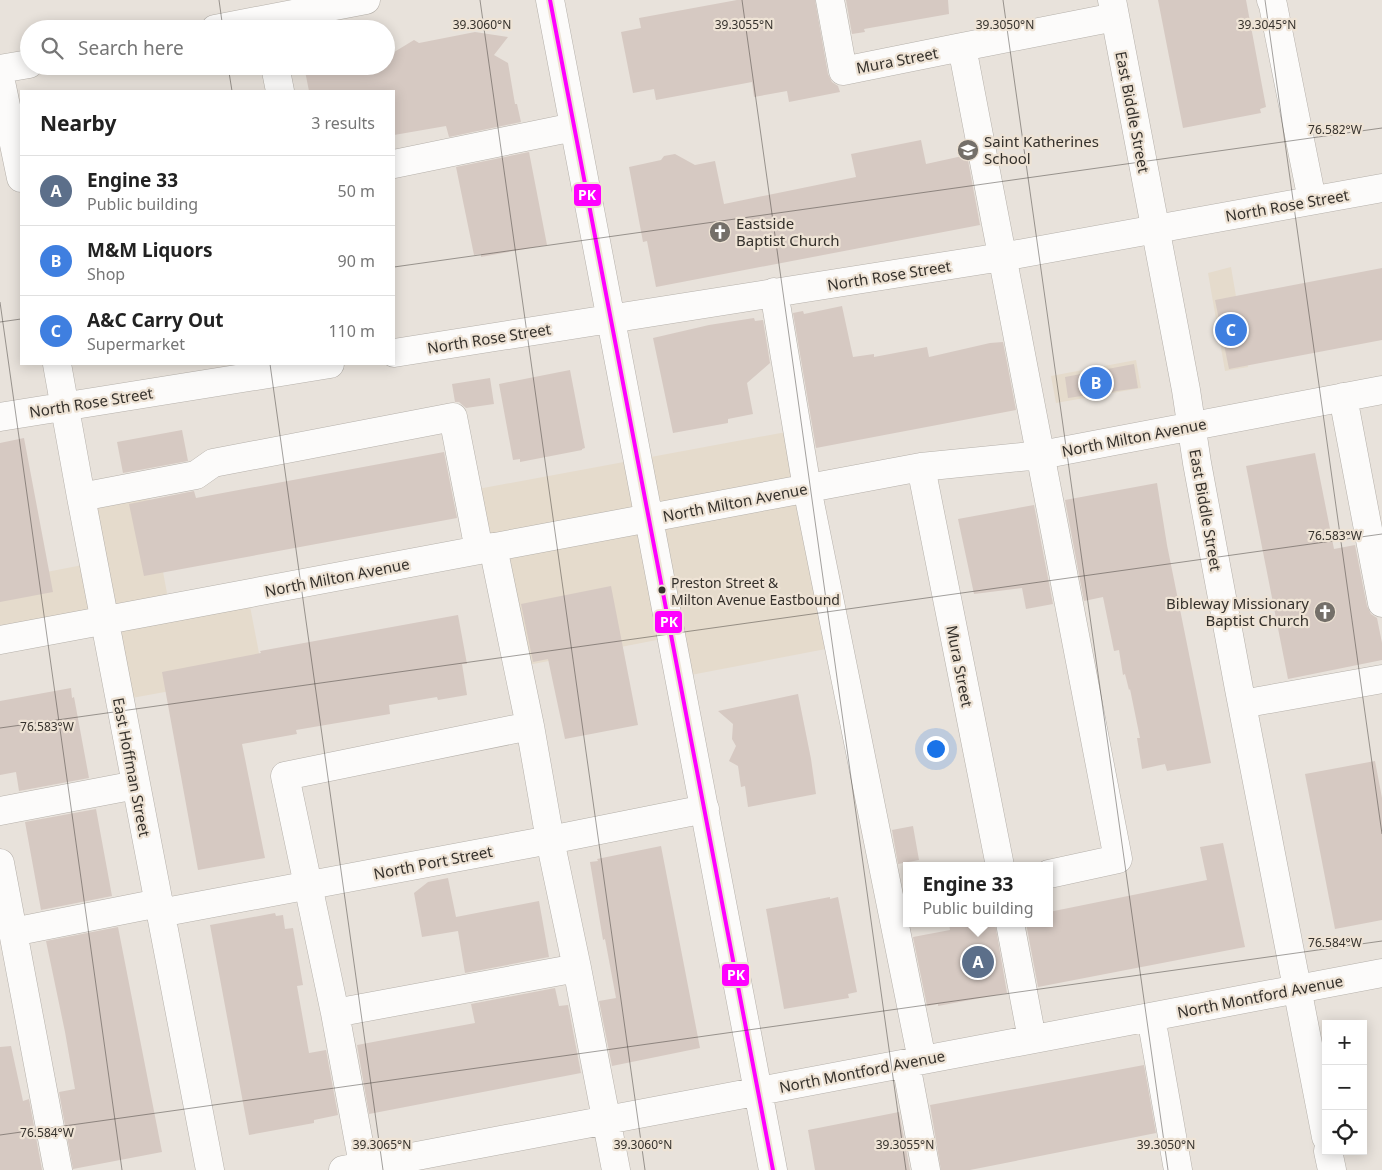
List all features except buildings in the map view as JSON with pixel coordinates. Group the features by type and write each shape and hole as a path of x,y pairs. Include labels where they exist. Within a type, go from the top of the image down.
{"street":[{"path":"250,20 366,0"},
{"path":"550,0 773,1170"},
{"name":"Mura Street","path":"830,0 843,71 962,47"},
{"path":"1270,0 1273,5 1312,200"},
{"path":"1053,873 1118,859 962,47 1113,8"},
{"name":"East Biddle Street","path":"1113,8 1186,390 1242,704 1322,1117"},
{"path":"0,70 20,66"},
{"path":"277,75 280,90"},
{"path":"0,77 20,173"},
{"path":"395,164 574,127"},
{"name":"North Rose Street","path":"395,353 1002,257 1382,188"},
{"path":"774,292 807,488 914,1062 926,1170"},
{"name":"East Hoffman Street","path":"57,365 210,1170"},
{"name":"North Rose Street","path":"0,417 324,365"},
{"name":"North Milton Avenue","path":"0,640 921,467 1041,455 1382,390"},
{"path":"1343,397 1378,565 1382,603"},
{"path":"81,497 196,475 213,463 453,417 530,726 550,840 616,1170"},
{"name":"Mura Street","path":"921,467 999,862"},
{"path":"1242,704 1382,679"},
{"path":"357,1169 335,1013 285,776 530,726"},
{"path":"0,810 136,785"},
{"name":"North Port Street","path":"13,932 308,886 704,810"},
{"path":"0,863 58,1170"},
{"path":"1011,927 1032,1039"},
{"path":"335,1013 577,968"},
{"name":"North Montford Avenue","path":"357,1169 1382,973"},
{"path":"1151,1017 1175,1169"},
{"path":"1329,1155 1332,1170"}],"shaded area":[{"path":"1231,267 1248,367 1225,371 1208,273"},
{"path":"1136,360 1141,388 1056,403 1051,376"},
{"path":"797,430 831,648 675,678 667,638 528,665 467,491"},
{"path":"146,479 171,615 249,601 263,674 121,700 106,628 0,647 0,581 93,563 79,490"}],"transit line":[{"name":"PK","path":"550,0 773,1170"}],"place":[{"name":"Saint Katherines School","path":"968,150"},
{"name":"Eastside Baptist Church","path":"720,232"},
{"name":"A&C Carry Out","path":"1231,330"},
{"name":"M&M Liquors","path":"1096,383"},
{"name":"Preston Street & Milton Avenue Eastbound","path":"662,590"},
{"name":"Bibleway Missionary Baptist Church","path":"1325,612"},
{"name":"Engine 33","path":"978,962"}]}
